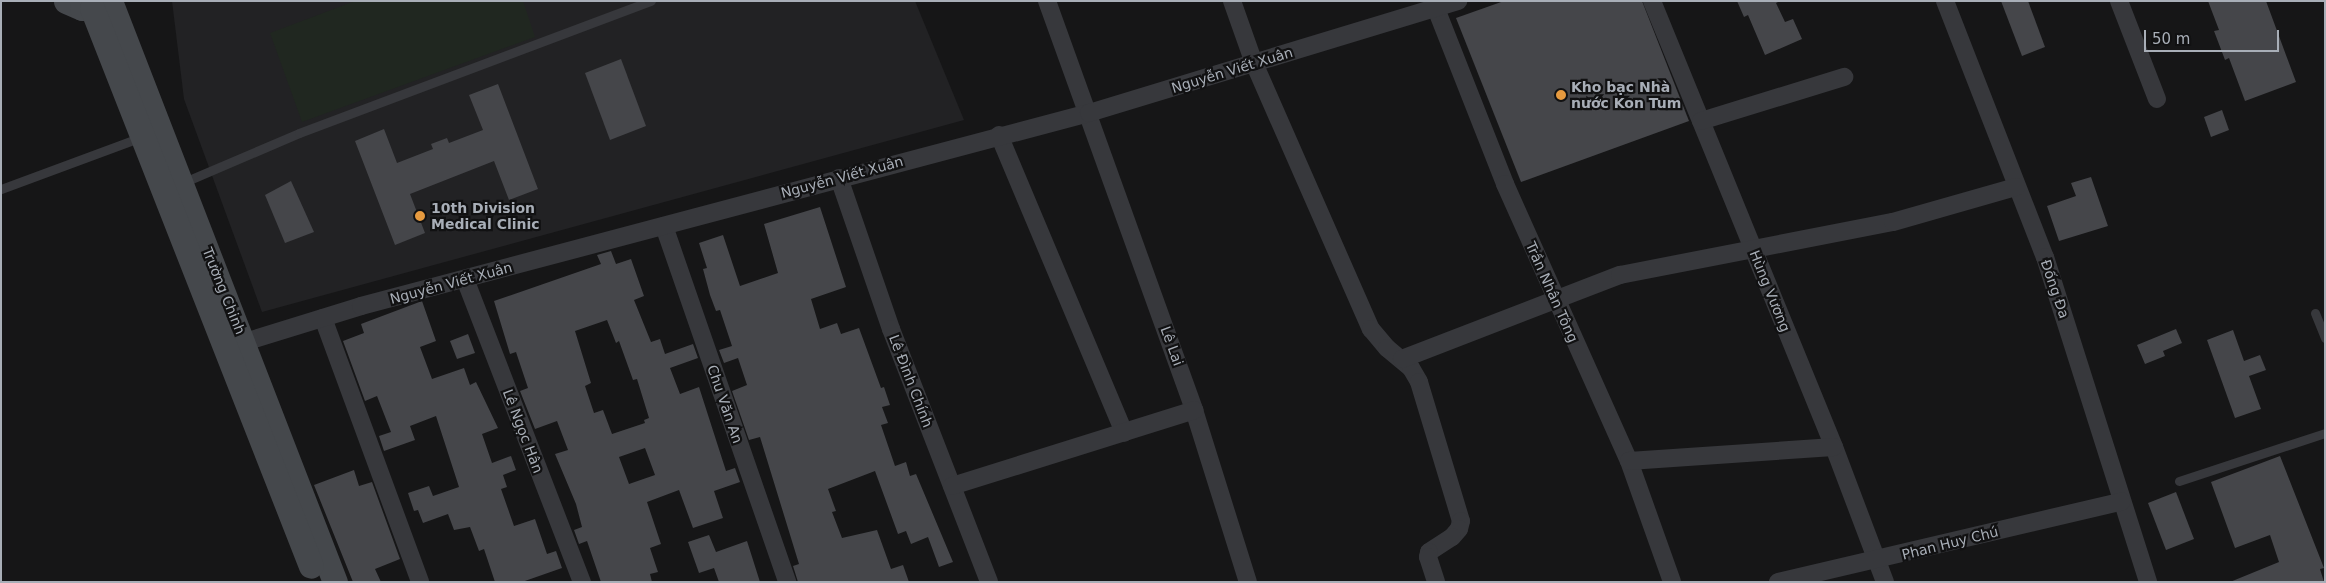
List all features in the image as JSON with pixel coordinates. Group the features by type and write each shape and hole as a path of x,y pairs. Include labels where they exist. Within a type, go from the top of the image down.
{"street":[{"path":"66,1 82,8 102,3"},
{"name":"Lê Lai","path":"1047,1 1089,113 1194,410 1248,582"},
{"path":"1232,1 1254,63 1371,329 1387,348 1402,359 1419,382 1461,521 1460,530 1430,552 1428,557 1436,582"},
{"name":"Nguyễn Viết Xuân","path":"234,345 324,318 839,178 1089,113 1254,63 1434,5 1458,1"},
{"name":"Hùng Vương","path":"1652,1 1834,447 1885,582"},
{"name":"Đống Đa","path":"1945,1 2058,298 2148,582"},
{"path":"2118,1 2157,99"},
{"name":"Trường Chinh","path":"102,3 182,183 234,345 317,582"},
{"name":"Trường Chinh","path":"102,3 234,345 335,582"},
{"name":"Trần Nhân Tông","path":"1434,5 1556,300 1629,461 1672,582"},
{"path":"1701,122 1844,77"},
{"path":"999,135 1124,433"},
{"name":"Lê Đình Chính","path":"839,178 891,329 989,582"},
{"path":"1402,359 1620,275 1893,222 2016,187"},
{"name":"Chu Văn An","path":"664,226 787,582"},
{"name":"Lê Ngọc Hân","path":"465,280 582,582"},
{"path":"324,318 420,582"},
{"path":"952,486 1194,410"},
{"path":"1629,461 1834,447"},
{"name":"Phan Huy Chú","path":"1778,582 1878,560 2122,501"}],"lane":[{"path":"182,183 299,133 651,1"},
{"path":"1,189 136,139"},
{"path":"2316,313 2325,338"},
{"path":"2179,481 2325,433"}],"shaded area":[{"name":"10th Division Medical Clinic","path":"172,1 915,1 964,120 262,312 184,99"},
{"path":"355,1 523,1 535,37 302,122 270,33"}],"building":[{"path":"1504,1 1642,1 1689,121 1521,182 1456,18"},
{"path":"1737,1 1780,1 1776,3 1785,22 1793,19 1802,39 1765,55 1748,15 1744,17"},
{"path":"2001,1 2028,1 2045,47 2022,56"},
{"path":"2208,1 2266,1 2296,82 2245,101 2229,58 2225,60 2214,31 2219,30"},
{"path":"621,59 646,126 610,140 585,73"},
{"path":"498,84 538,189 509,200 494,161 410,194 425,233 395,245 355,141 384,129 397,163 433,149 431,144 447,138 449,143 483,130 469,95"},
{"path":"2222,110 2229,130 2211,137 2204,117"},
{"path":"2091,177 2108,226 2059,241 2047,206 2076,196 2071,183"},
{"path":"291,181 314,232 285,243 265,195"},
{"path":"820,207 846,287 811,299 820,329 837,323 841,334 859,328 881,388 884,387 890,405 882,407 888,423 881,425 895,466 906,462 910,476 916,474 953,562 939,567 928,537 911,544 906,531 898,534 875,471 828,489 836,511 832,512 842,538 877,530 891,569 903,565 909,582 798,582 793,566 799,564 760,437 749,440 732,391 747,385 738,358 724,363 719,350 732,346 720,310 716,311 710,295 703,269 707,268 699,243 723,235 740,286 778,273 764,224"},
{"path":"611,251 616,264 631,259 644,296 634,300 651,342 660,339 665,354 693,344 698,358 670,368 680,394 699,387 726,471 735,468 740,482 714,491 723,518 693,528 679,490 647,502 661,544 650,548 658,572 650,574 652,582 601,582 587,541 579,544 574,530 582,527 576,504 555,454 568,450 557,421 535,429 520,391 528,388 516,352 510,354 494,301 601,264 597,255","holes":["607,320 616,343 619,341 633,380 637,379 649,418 644,420 645,423 612,434 603,410 594,413 585,386 591,383 575,331","645,448 655,475 629,484 619,457"]},
{"path":"422,301 436,341 420,347 432,379 464,368 470,385 476,382 498,428 482,434 492,463 511,456 516,470 503,475 507,487 501,489 514,526 535,519 547,554 556,551 562,568 522,582 495,582 484,549 479,551 470,527 454,530 448,514 423,523 418,510 414,511 408,493 429,486 433,496 459,487 436,416 410,426 415,440 384,451 379,436 391,432 377,396 365,401 343,341 364,333 361,324"},
{"path":"2176,329 2182,343 2163,351 2165,356 2145,364 2137,345"},
{"path":"2233,330 2244,361 2260,355 2266,370 2249,376 2261,409 2235,418 2207,340"},
{"path":"468,334 475,353 457,359 450,341"},
{"path":"2280,456 2324,568 2320,569 2324,582 2230,582 2279,562 2270,535 2235,548 2211,482"},
{"path":"354,470 359,486 372,482 400,559 375,569 381,582 353,582 314,485"},
{"path":"2176,492 2194,539 2166,550 2148,503"},
{"path":"709,535 716,552 747,541 760,582 719,582 714,568 699,573 688,542"}],"place":[{"name":"Kho bạc Nhà nước Kon Tum","path":"1561,95"},
{"name":"10th Division Medical Clinic","path":"420,216"}]}
